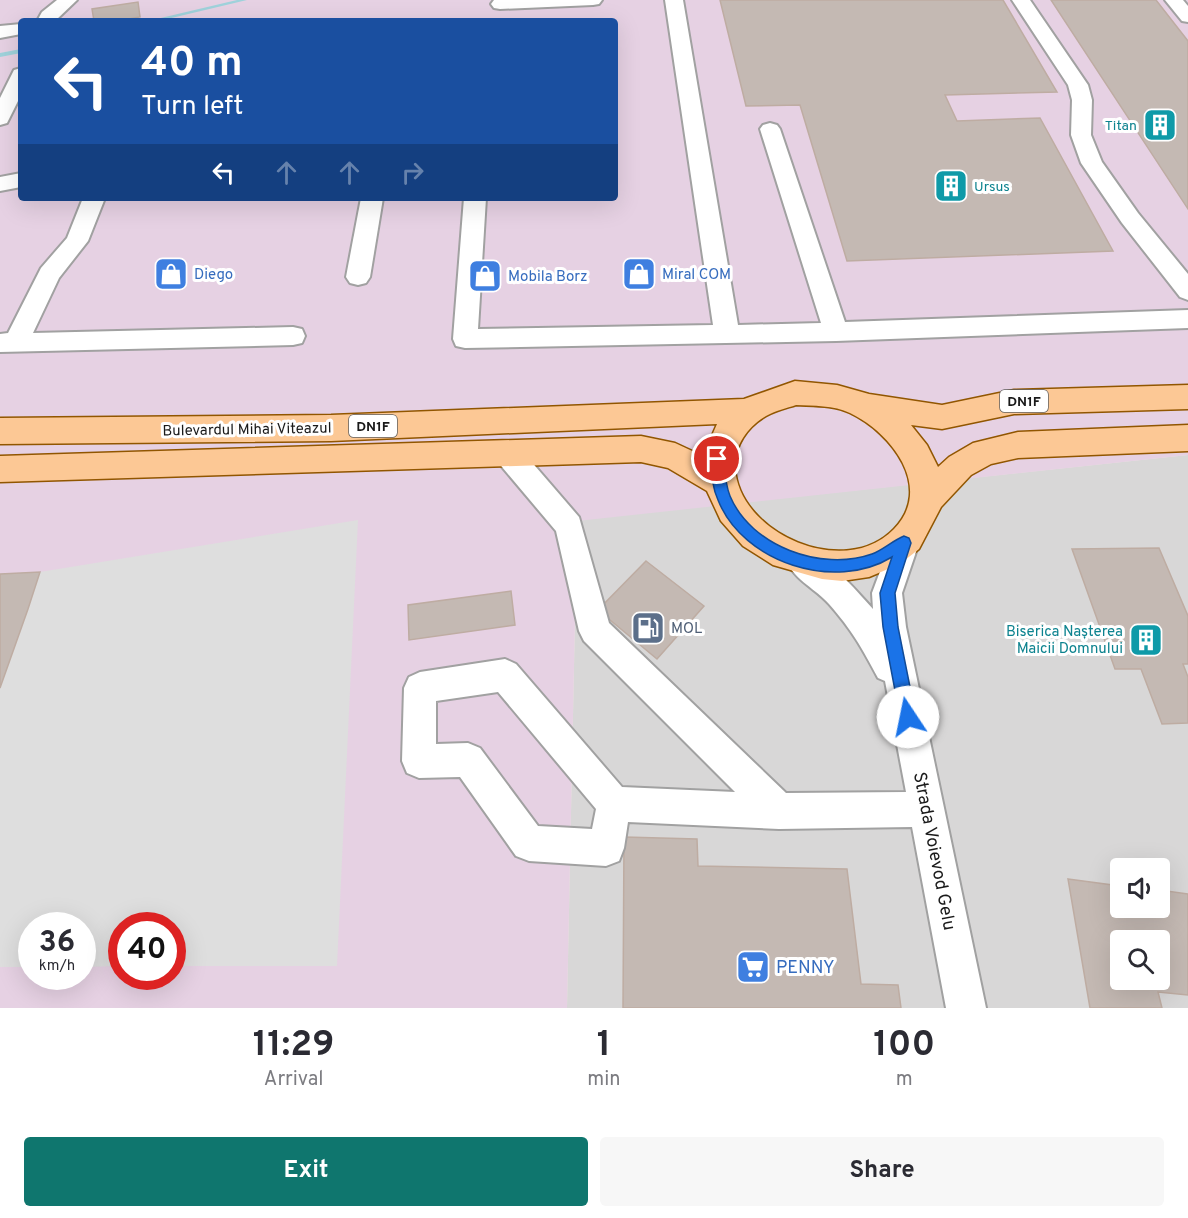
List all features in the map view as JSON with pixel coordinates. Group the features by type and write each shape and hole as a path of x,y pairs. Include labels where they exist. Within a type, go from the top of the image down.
{"main road":[{"name":"DN1F","path":"862,405 893,425 910,443 923,466 926,501 922,517 904,543 875,560 841,566 802,562 775,551 744,528 724,500 718,482 717,459 726,432 746,411 774,397 795,393 829,394 862,405 942,417 1014,402 1188,397"},
{"name":"Bulevardul Mihai Viteazul","path":"0,431 331,428 746,411"},
{"name":"DN1F","path":"926,501 960,466 984,452 1018,445 1188,438"},
{"name":"Bulevardul Mihai Viteazul","path":"0,469 641,448 675,456 718,482"}],"street":[{"path":"47,18 68,0"},
{"path":"500,4 593,0"},
{"path":"674,0 727,334"},
{"path":"1021,0 1078,85 1082,100 1081,135 1092,163 1130,218 1188,291"},
{"path":"1174,0 1188,17"},
{"path":"0,32 18,29"},
{"path":"0,119 18,81"},
{"path":"770,129 836,332"},
{"path":"0,184 18,181"},
{"path":"8,342 49,274 77,241 93,201"},
{"path":"358,277 371,201"},
{"path":"475,201 465,339 836,332 1188,319"},
{"path":"8,342 293,336"},
{"path":"507,453 569,526 595,631 779,811"},
{"name":"Strada Voievod Gelu","path":"904,543 887,593 890,627 966,1008"},
{"path":"802,562 838,592 867,625 903,695"},
{"path":"614,804 606,848 529,843 468,760 419,760 420,687 505,675 614,804 779,811 926,809"}],"shaded area":[{"path":"0,0 1188,0 1188,455 577,521 567,1008 0,1008"},
{"path":"1188,455 1188,1008 567,1008 577,520"},
{"path":"358,520 337,966 186,966 186,912 108,912 108,966 96,967 96,912 18,912 18,967 0,967 0,688 40,572"}],"building":[{"name":"Ursus","path":"720,0 1003,0 1057,92 945,95 957,121 1040,118 1113,251 847,261 800,105 746,106"},
{"name":"Titan","path":"1051,0 1156,0 1188,41 1188,209"},
{"path":"138,2 140,17 94,18 92,9"},
{"name":"Biserica Nașterea Maicii Domnului","path":"1159,548 1188,616 1188,664 1183,664 1188,677 1188,723 1162,724 1141,669 1115,669 1072,549"},
{"path":"646,561 704,606 657,659 598,610"},
{"path":"40,572 28,609 0,688 0,574"},
{"path":"511,591 515,625 409,640 408,605"},
{"path":"624,837 697,839 698,866 847,869 861,984 898,985 901,1008 623,1008"},
{"path":"1068,879 1110,885 1110,918 1170,918 1170,891 1188,894 1188,995 1158,992 1162,1008 1090,1008"}],"waterway":[{"path":"164,18 244,0"},
{"path":"0,55 18,52"}],"place":[{"name":"Titan","path":"1160,125"},
{"name":"Ursus","path":"951,186"},
{"name":"Diego","path":"171,274"},
{"name":"Miral COM","path":"639,274"},
{"name":"Mobila Borz","path":"485,276"},
{"name":"MOL","path":"648,628"},
{"name":"Biserica Nașterea Maicii Domnului","path":"1146,640"},
{"name":"PENNY","path":"753,967"}],"route":[{"path":"717,459 718,482 724,500 744,528 775,551 802,562 841,566 875,560 904,543 887,593 890,627 908,717"}]}
